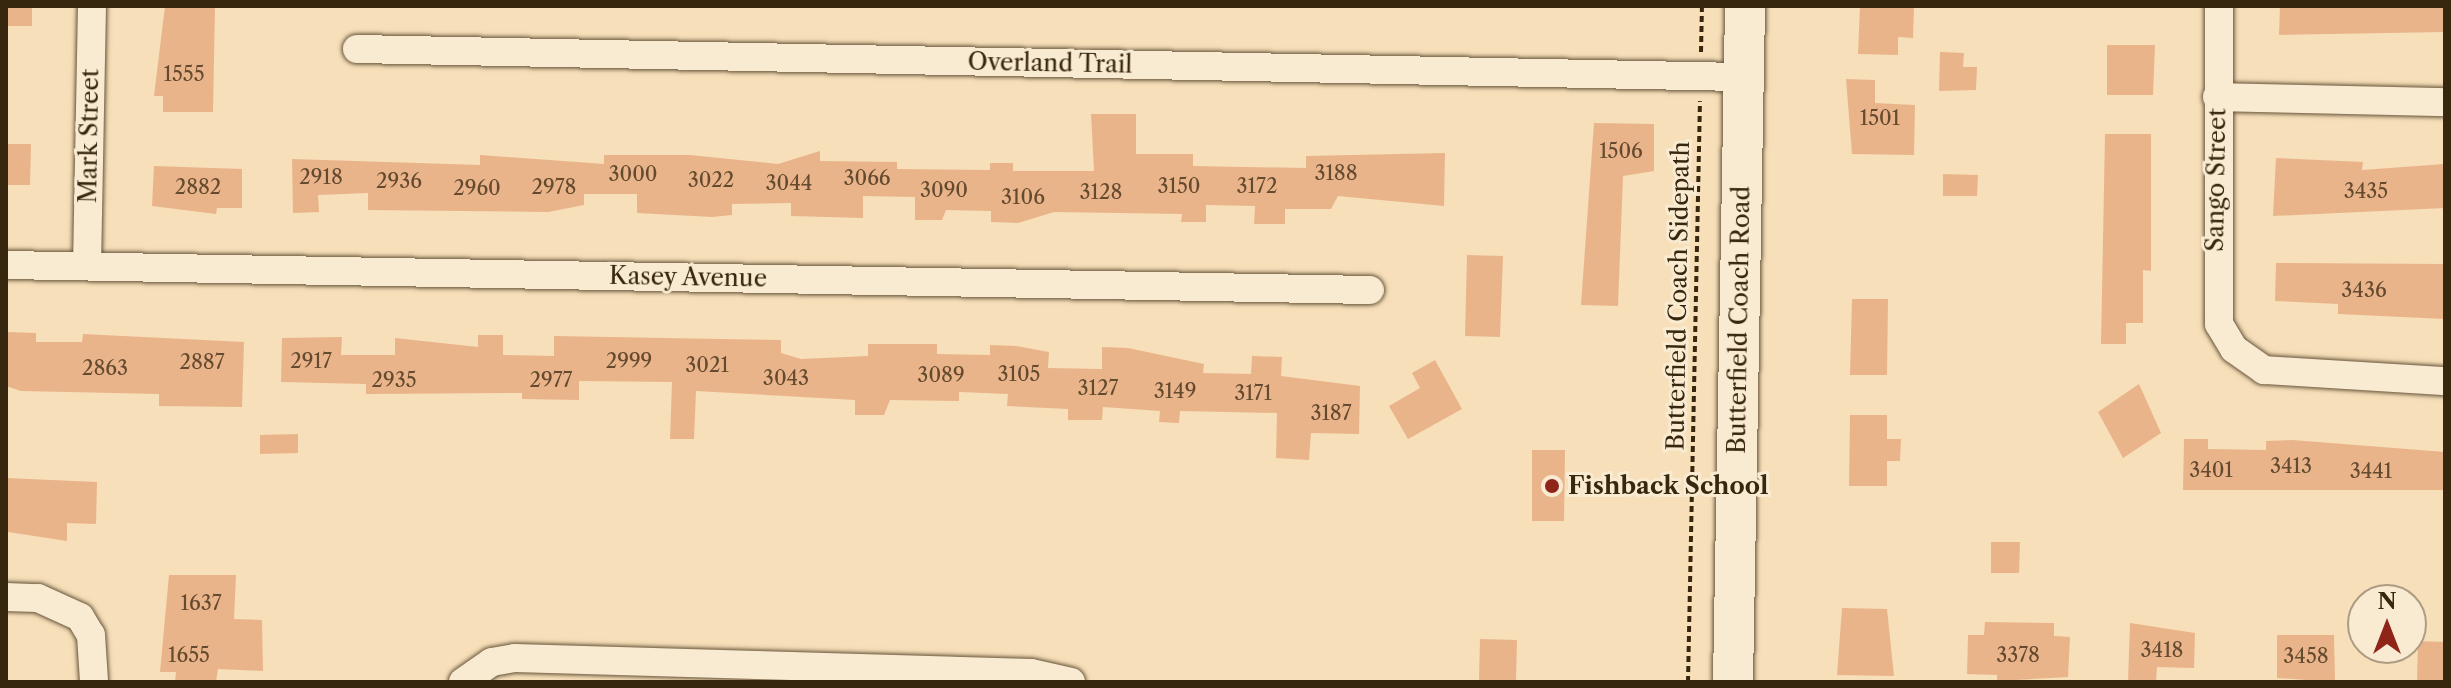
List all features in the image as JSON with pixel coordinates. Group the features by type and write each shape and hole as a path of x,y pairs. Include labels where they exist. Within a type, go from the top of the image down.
{"main road":[{"name":"Butterfield Coach Road","path":"1733,682 1745,6"}],"street":[{"name":"Mark Street","path":"87,266 92,6"},
{"name":"Sango Street","path":"2219,6 2214,292 2219,324 2234,349 2264,370 2303,377 2445,381"},
{"name":"Overland Trail","path":"357,49 1744,77"},
{"path":"2217,97 2445,102"},
{"name":"Kasey Avenue","path":"6,265 1370,290"},
{"path":"6,597 38,598 80,617 91,635 94,682"},
{"path":"466,678 515,658 775,674 1031,673 1071,682"}],"path":[{"path":"1701,67 1702,6"},
{"name":"Butterfield Coach Sidepath","path":"1688,682 1700,98"}],"building":[{"path":"6,6 32,6 32,26 6,26"},
{"path":"165,6 215,6 213,112 163,112 163,96 154,96"},
{"path":"1860,6 1914,6 1913,38 1898,37 1898,55 1858,54"},
{"path":"2280,6 2445,6 2445,32 2279,35"},
{"path":"2107,45 2155,45 2153,95 2107,95"},
{"path":"1940,52 1964,53 1963,67 1977,67 1976,90 1939,91"},
{"path":"1846,79 1875,80 1875,103 1915,105 1914,155 1852,154"},
{"path":"1091,114 1136,114 1136,154 1193,154 1193,166 1306,168 1306,156 1445,153 1444,206 1338,196 1331,209 1285,209 1285,224 1254,224 1255,206 1206,205 1206,222 1181,222 1182,214 1054,212 1018,223 991,222 991,211 946,210 942,220 915,220 915,197 863,196 863,218 791,216 791,203 732,204 732,215 712,217 637,213 637,194 584,194 584,205 548,212 368,210 368,193 318,195 319,212 293,213 292,159 480,165 480,155 604,164 604,155 690,155 778,164 820,151 820,161 897,162 897,169 990,170 990,163 1013,163 1013,171 1094,171"},
{"path":"1594,123 1654,124 1654,171 1623,176 1618,306 1581,305"},
{"path":"2105,134 2151,134 2151,271 2143,270 2143,323 2126,323 2126,344 2101,344"},
{"path":"6,144 31,144 30,185 6,185"},
{"path":"2276,158 2363,162 2362,170 2444,164 2445,208 2273,216"},
{"path":"154,166 242,169 242,208 217,208 216,214 152,206"},
{"path":"1943,174 1978,175 1977,196 1943,196"},
{"path":"1467,255 1503,256 1500,337 1465,336"},
{"path":"2276,263 2445,264 2445,319 2338,314 2338,304 2275,301"},
{"path":"1852,299 1888,299 1887,375 1850,375"},
{"path":"6,332 36,333 36,342 82,342 83,334 244,342 242,407 159,406 159,394 21,391 6,386"},
{"path":"478,335 503,335 503,355 554,356 554,336 781,340 781,353 801,359 868,356 868,344 937,344 937,354 990,355 990,345 1016,346 1049,352 1048,368 1102,369 1102,347 1128,348 1204,364 1203,373 1251,374 1252,356 1282,357 1281,376 1360,386 1359,434 1311,433 1309,460 1276,458 1277,413 1180,411 1179,423 1159,422 1160,411 1103,407 1102,420 1068,420 1068,409 1007,406 1008,394 959,392 959,401 890,400 884,415 855,415 855,400 696,391 694,439 670,439 672,382 579,381 579,400 522,399 522,393 366,394 366,384 281,382 282,338 342,337 341,355 395,355 395,338 478,347"},
{"path":"1435,360 1462,409 1408,439 1389,406 1420,388 1412,373"},
{"path":"2139,384 2161,433 2123,458 2098,412"},
{"path":"1850,415 1887,415 1887,439 1901,439 1900,461 1887,461 1887,486 1849,486"},
{"path":"298,434 298,453 260,454 260,435"},
{"path":"2184,439 2208,439 2208,449 2266,450 2266,441 2292,440 2445,452 2445,490 2183,490"},
{"name":"Fishback School","path":"1532,450 1565,450 1564,521 1532,521"},
{"path":"6,478 97,482 96,524 67,523 67,541 8,532"},
{"path":"1991,542 2020,542 2019,573 1991,573"},
{"path":"169,575 236,575 234,619 262,620 263,671 218,669 216,682 175,682 176,672 160,672"},
{"path":"1842,608 1887,609 1894,676 1837,675"},
{"path":"1985,622 2054,623 2054,636 2070,637 2068,677 1997,681 1997,675 1967,674 1968,635 1984,635"},
{"path":"2130,623 2195,633 2194,668 2157,667 2156,682 2128,682"},
{"path":"2277,635 2334,635 2335,682 2277,678"},
{"path":"1480,639 1517,640 1516,680 1479,680"},
{"path":"2427,641 2445,642 2445,682 2417,682 2417,664 2427,664"}],"place":[{"name":"Fishback School","path":"1552,486"}]}
